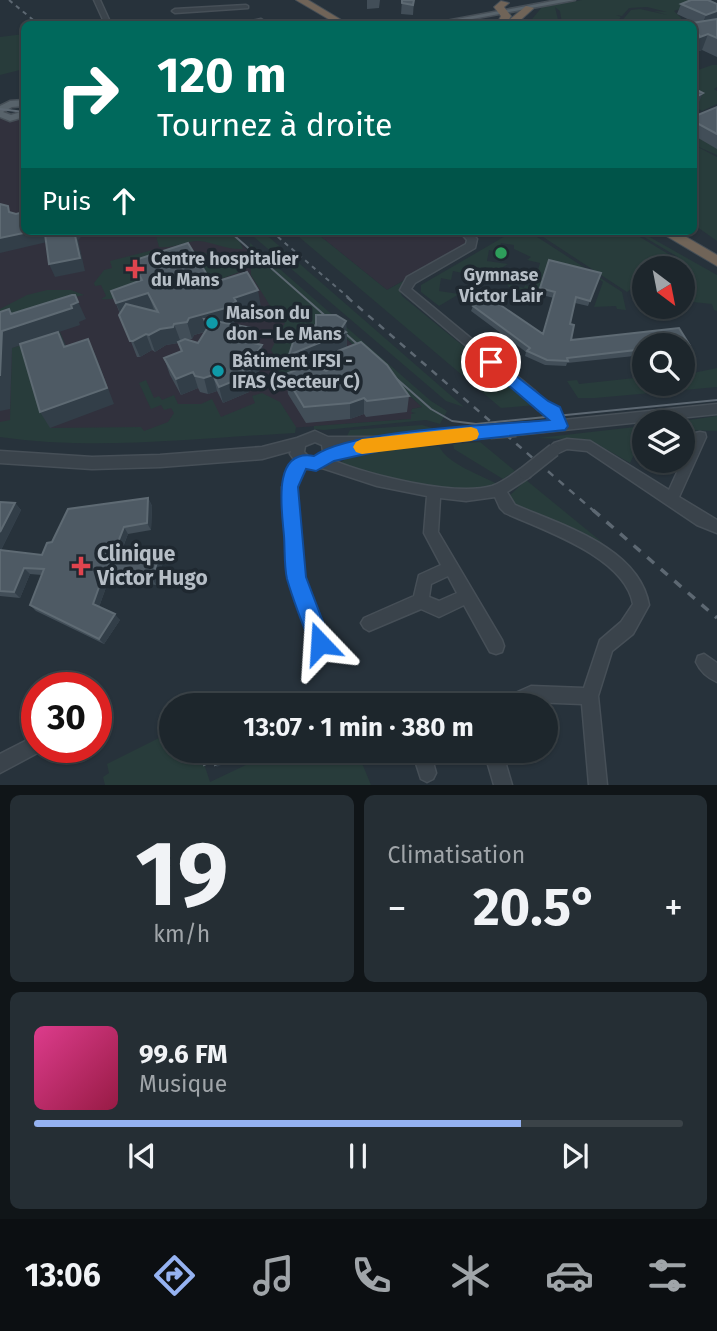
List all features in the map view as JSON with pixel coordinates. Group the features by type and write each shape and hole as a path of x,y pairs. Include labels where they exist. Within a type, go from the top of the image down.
{"highway":[{"path":"291,0 327,21"},
{"path":"301,0 338,21"},
{"path":"488,15 506,14 528,3"},
{"path":"672,235 717,261"},
{"path":"688,235 717,251"}],"main road":[{"path":"528,3 571,0"},
{"path":"453,21 506,14"},
{"path":"451,21 488,15"},
{"path":"21,103 2,109 10,118 21,115"}],"street":[{"path":"97,0 107,21"},
{"path":"169,0 184,21"},
{"path":"176,11 246,7"},
{"path":"469,235 472,244 411,280 405,289 542,406 554,412 559,426"},
{"path":"0,457 92,463 262,453 300,454 313,464 326,453 388,442 717,409"},
{"path":"320,643 296,577 289,487 300,454 313,436 344,472 434,491 470,495 494,491 525,473 560,445 575,443 590,446 717,527"},
{"path":"671,500 700,437"},
{"path":"434,491 431,533 496,646"},
{"path":"494,491 492,501 502,511 533,519 587,541 611,558 636,588 641,605 627,628 607,646 590,696 598,785"},
{"path":"421,601 424,580 450,568"},
{"path":"369,623 421,601 439,609 466,597"},
{"path":"704,662 717,674"},
{"path":"558,695 590,696"},
{"path":"0,764 21,753"},
{"path":"424,763 427,773"},
{"path":"497,763 503,785"}],"shaded area":[{"name":"Centre hospitalier du Mans","path":"21,118 21,235 230,235 422,407 412,409 412,419 290,428 197,432 0,433 0,119"},
{"name":"Centre hospitalier du Mans","path":"319,235 462,235 467,239 468,244 387,290"}],"green space":[{"path":"582,0 694,0 688,6 674,11 682,21 622,21 631,10 640,9 667,15 654,11 667,12 647,7 629,8 622,16 616,15 621,17 618,21 562,21 560,11 555,7 558,21 530,21 542,7"},
{"path":"21,34 21,70 0,75 0,37"},
{"path":"717,65 717,87 714,89 717,91 717,104 702,111 697,108 698,70"},
{"path":"717,112 717,155 697,146 697,117"},
{"path":"697,147 717,157 717,241 697,227"},
{"path":"232,235 243,249 198,241 159,247 156,236"},
{"path":"252,235 267,235 464,407 446,401"},
{"path":"297,235 319,235 387,290 405,280 399,289 402,296 535,405 501,408"},
{"path":"507,235 534,235 622,292 626,310 617,309 616,306 594,307 603,282 599,279 547,266 538,294 509,287 505,282 524,288 525,285 533,287 540,263 527,260 531,257 514,249 514,245 501,243 499,252 489,250 487,261 508,264 476,284 467,278 467,274 453,271 451,280 441,278 439,291 459,294 439,306 421,292 421,285"},
{"path":"540,235 637,235 672,256 632,256 632,288 627,292"},
{"path":"641,235 646,235 683,256 676,256"},
{"path":"250,243 431,401 447,411 440,424 426,420 314,429 314,426 411,419 411,414 416,413 411,412 412,409 422,407 343,335 293,361 291,373 282,377 277,369 282,367 271,350 285,323 269,320 272,309 251,275"},
{"path":"153,250 156,256 135,268 141,283 138,287 123,296 101,299 106,296 101,285 95,286 94,283 104,270 112,268 110,261"},
{"path":"193,251 239,254 242,256 242,271 221,279 202,277"},
{"path":"695,263 717,275 717,311 712,304 695,302"},
{"path":"47,290 71,290 84,295 38,305 26,315 0,313 0,309 27,295"},
{"path":"60,332 67,348 50,428 141,427 144,431 168,422 174,413 171,408 164,410 161,405 151,409 139,383 146,380 154,398 159,396 162,400 174,395 178,404 201,404 212,399 221,417 255,403 252,396 262,393 280,402 296,427 295,433 111,443 0,437 0,422 10,420 12,348"},
{"path":"717,368 717,387 695,389 695,373"},
{"path":"632,378 632,395 578,398 567,381 577,380 579,384"},
{"path":"717,416 717,431 695,430 695,419"},
{"path":"422,425 436,429 437,432 346,438 350,430"},
{"path":"632,427 632,459 630,463 590,440 538,438"},
{"path":"480,442 515,471 503,479 454,449 453,444"},
{"path":"439,446 457,464 497,484 463,490 443,488 344,467 341,463 348,458 372,451"},
{"path":"526,480 603,543 578,530 510,505 508,497"},
{"path":"159,738 159,763 204,763 210,782 250,763 362,763 371,785 105,785 103,777 109,773 107,764"}],"building":[{"path":"402,0 414,0 413,5 402,3"},
{"path":"691,0 708,0 717,4 717,11 706,15 681,4"},
{"path":"717,19 717,38 708,34 700,37 697,22"},
{"path":"717,107 717,134 697,123 697,115"},
{"path":"0,204 8,206 9,212 21,213 21,234 0,238"},
{"path":"45,235 75,235 80,258 49,264"},
{"path":"188,243 212,283 247,272 258,290 234,298 236,301 229,307 189,318 187,322 174,324 173,327 160,329 130,341 119,315 126,304 158,312 148,293 116,303 111,291 142,280 132,261"},
{"path":"549,260 601,273 590,301 576,297 570,324 574,325 571,340 632,333 632,350 567,358 568,361 547,360 527,351 530,348 473,306 487,296 543,334 555,292 540,288"},
{"path":"75,295 78,302 71,305 72,308 2,331 0,376 0,312 9,309 11,314"},
{"path":"316,315 336,315 346,321 341,329 346,332 289,355 295,336 316,325"},
{"path":"204,319 252,328 249,335 253,343 262,345 250,363 238,361 246,376 219,387 213,375 204,378 195,376 193,372 176,379 164,358 182,351 178,342 185,339 198,343 208,327"},
{"path":"679,328 682,333 634,333"},
{"path":"58,332 64,347 88,339 107,388 40,412 20,344"},
{"path":"361,342 387,365 409,396 367,401 364,398 350,403 304,407 286,377 288,373 313,364 326,371 338,366 338,351"},
{"path":"148,498 147,523 124,527 115,550 146,553 148,548 161,550 152,578 104,573 93,604 115,614 99,639 30,605 44,569 24,568 14,592 0,591 0,550 42,555 47,543 52,542 68,509"},
{"path":"0,502 15,503 0,532"}],"tram line":[{"path":"0,109 21,112"},
{"path":"234,235 431,409 452,421 476,424 717,400"}],"railway":[{"path":"9,0 34,21"},
{"path":"276,235 349,298"},
{"path":"347,297 595,512"},
{"path":"593,510 717,618"}],"slow traffic":[{"path":"362,447 471,434"}],"place":[{"name":"Gymnase Victor Lair","path":"501,253"},
{"name":"Centre hospitalier du Mans","path":"135,269"},
{"name":"Maison du don – Le Mans","path":"212,323"},
{"name":"Bâtiment IFSI - IFAS (Secteur C)","path":"218,371"},
{"name":"Clinique Victor Hugo","path":"81,566"}],"route":[{"path":"320,643 296,577 289,487 294,472 303,461 316,464 323,462 329,455 358,447 559,426 554,412 542,406 491,362"}]}
